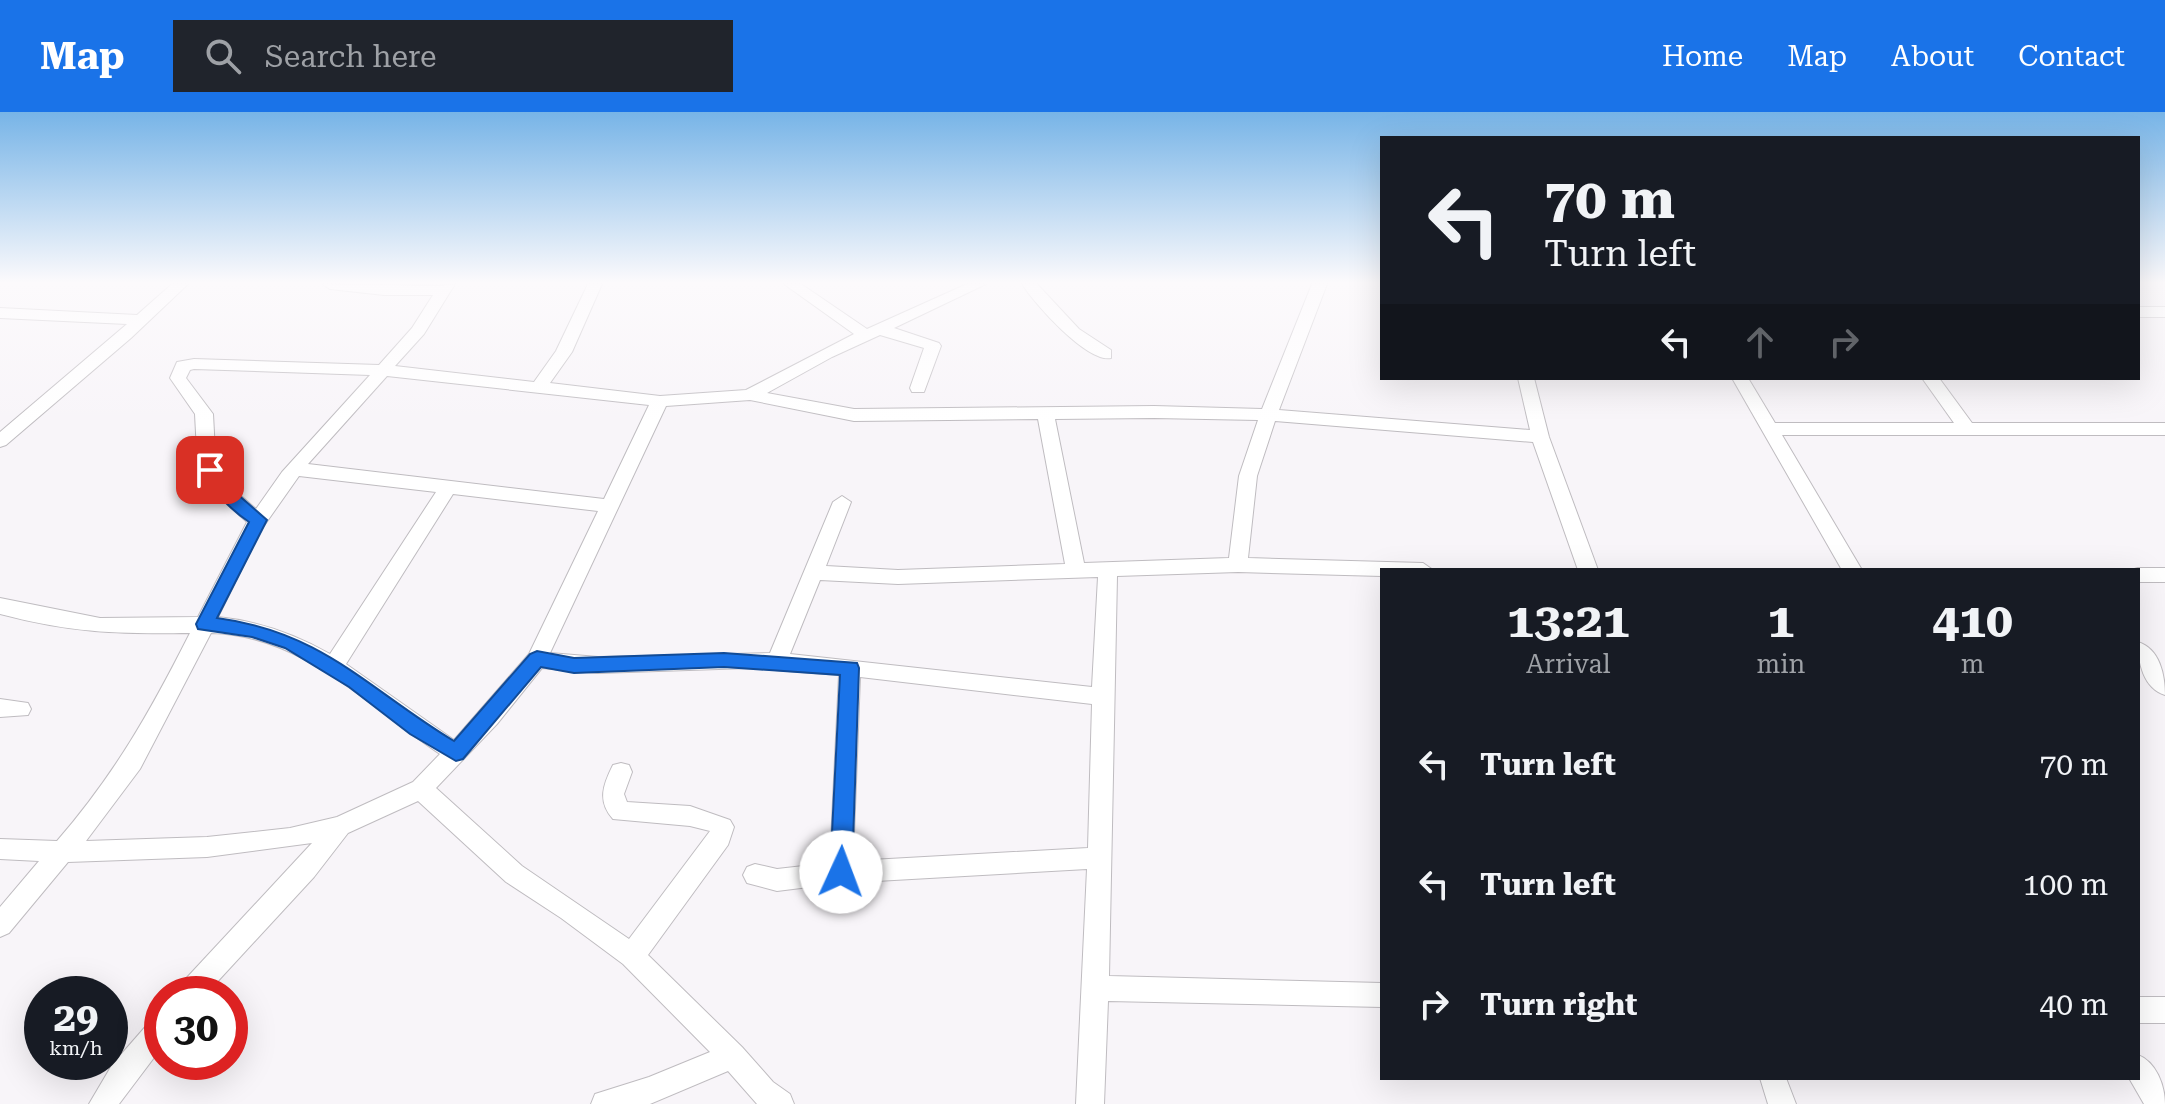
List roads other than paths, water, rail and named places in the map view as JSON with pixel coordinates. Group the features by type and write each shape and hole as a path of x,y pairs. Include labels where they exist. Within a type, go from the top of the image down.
{"street":[{"path":"0,441 129,330"},
{"path":"0,925 64,852 132,762 258,520 295,469 418,330"},
{"path":"538,388 564,352 574,330"},
{"path":"869,330 933,346 918,388"},
{"path":"750,395 779,377 876,330"},
{"path":"1071,330 1105,354"},
{"path":"1238,565 1248,476 1302,330"},
{"path":"258,520 236,505 210,470 203,411 184,390 178,371 183,366 383,370 660,401 750,395 854,415 1154,412 1269,415 1540,437"},
{"path":"1526,380 1540,437 1587,568"},
{"path":"1741,380 1851,568"},
{"path":"1931,380 1966,428"},
{"path":"0,849 64,852 207,847 290,838 340,826 421,789 537,659 660,401"},
{"path":"1046,415 1076,570"},
{"path":"1769,429 2165,429"},
{"path":"295,469 608,506"},
{"path":"332,667 447,489"},
{"path":"777,661 842,502"},
{"path":"813,572 898,577 1238,565 1380,569"},
{"path":"1090,1104 1098,988 1101,696 1108,569"},
{"path":"2140,575 2165,575"},
{"path":"0,606 113,627 205,624 266,634 291,643 332,667 456,753"},
{"path":"2140,653 2165,687"},
{"path":"537,659 574,666 777,661 1050,694 1101,696"},
{"path":"841,872 850,668"},
{"path":"621,772 613,794 614,804 621,812 717,821 722,827 720,838 632,956"},
{"path":"421,789 475,842 514,874 632,956 733,1056 763,1092 780,1104"},
{"path":"206,976 296,881 340,826"},
{"path":"755,875 777,880 841,872 1100,858"},
{"path":"1098,988 1380,995"},
{"path":"2140,1010 2165,1010"},
{"path":"103,1104 144,1049"},
{"path":"605,1104 649,1091 733,1056"},
{"path":"2140,1071 2159,1104"},
{"path":"1774,1080 1782,1104"}]}
